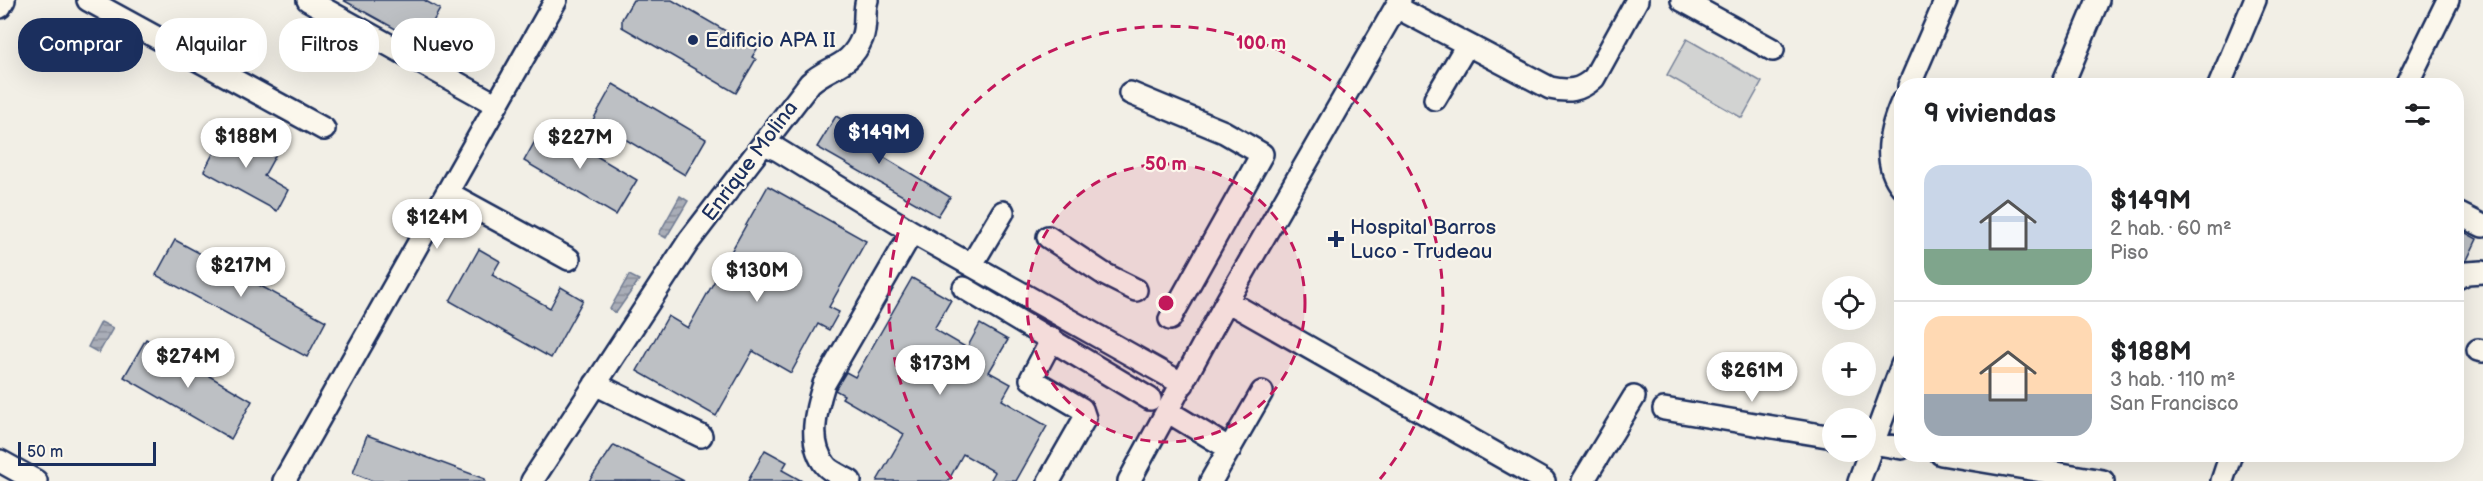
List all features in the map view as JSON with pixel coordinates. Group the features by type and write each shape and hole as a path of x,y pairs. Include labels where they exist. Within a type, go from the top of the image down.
{"street":[{"path":"0,7 4,0"},
{"path":"88,0 324,129"},
{"path":"308,0 497,105"},
{"path":"284,481 556,0"},
{"name":"Enrique Molina","path":"532,481 689,241 810,83 818,76 842,65 855,52 863,35 864,8 867,0"},
{"path":"1129,481 1227,301 1398,4 1467,45 1550,88 1567,92 1584,87 1594,78 1637,0"},
{"path":"1682,0 1773,50"},
{"path":"1912,78 1946,0"},
{"path":"2065,78 2098,0"},
{"path":"2222,78 2255,0"},
{"path":"2410,78 2448,0"},
{"path":"1435,99 1467,45"},
{"path":"1130,93 1224,132 1262,154 1170,319"},
{"path":"1894,123 1889,145 1894,174"},
{"path":"764,144 778,150 912,232 1183,384"},
{"path":"448,194 569,259"},
{"path":"972,264 1003,212"},
{"path":"2464,216 2483,226"},
{"path":"850,481 826,466 818,449 814,431 818,404 824,384 912,232"},
{"path":"1048,237 1104,274 1136,290"},
{"path":"2464,274 2483,272"},
{"path":"964,288 1150,399"},
{"path":"1227,301 1544,481"},
{"path":"1049,481 1085,418 1082,409 1031,379 1052,339"},
{"path":"596,384 701,436"},
{"path":"1876,426 1894,384"},
{"path":"1211,481 1262,392"},
{"path":"1582,481 1634,397"},
{"path":"1664,409 1822,435"},
{"path":"1167,411 1230,449"},
{"path":"1876,444 1894,447"},
{"path":"0,461 36,481"},
{"path":"1860,481 1864,462"},
{"path":"1989,462 2103,481"},
{"path":"2222,481 2228,462"}],"shaded area":[{"path":"1687,39 1762,82 1742,118 1667,75"},
{"path":"680,196 688,201 666,238 659,234"},
{"path":"629,275 639,280 616,313 610,309"},
{"path":"101,322 113,328 99,353 88,347"}],"building":[{"path":"343,0 424,0 440,9 435,18 391,18 391,26"},
{"name":"Edificio APA II","path":"633,0 672,0 757,49 752,57 756,59 736,93 622,27 622,19"},
{"path":"613,84 706,139 685,175 593,120"},
{"path":"836,116 882,144 877,153 950,197 938,216 817,147"},
{"path":"544,125 637,180 616,215 524,161"},
{"path":"226,129 275,156 264,176 288,190 277,211 204,171"},
{"path":"768,186 866,241 829,307 839,312 829,330 818,324 791,373 753,351 716,416 637,371 668,316 688,328"},
{"path":"2464,232 2477,239 2467,260 2464,261"},
{"path":"175,240 326,321 307,357 156,275"},
{"path":"479,249 500,261 492,275 550,308 561,287 583,300 551,358 450,301"},
{"path":"912,278 951,300 934,329 967,348 980,324 1008,340 989,372 1011,384 1002,400 1047,426 1016,481 990,481 995,472 963,454 948,481 877,481 904,434 842,398 844,395 835,390 846,372 855,377"},
{"path":"146,339 252,401 231,439 124,377"},
{"path":"367,435 485,479 485,481 373,481 353,473"},
{"path":"614,445 684,481 589,481"},
{"path":"765,450 787,462 782,470 802,481 748,481"}],"place":[{"name":"Edificio APA II","path":"693,40"},
{"name":"Hospital Barros Luco - Trudeau","path":"1336,239"}]}
